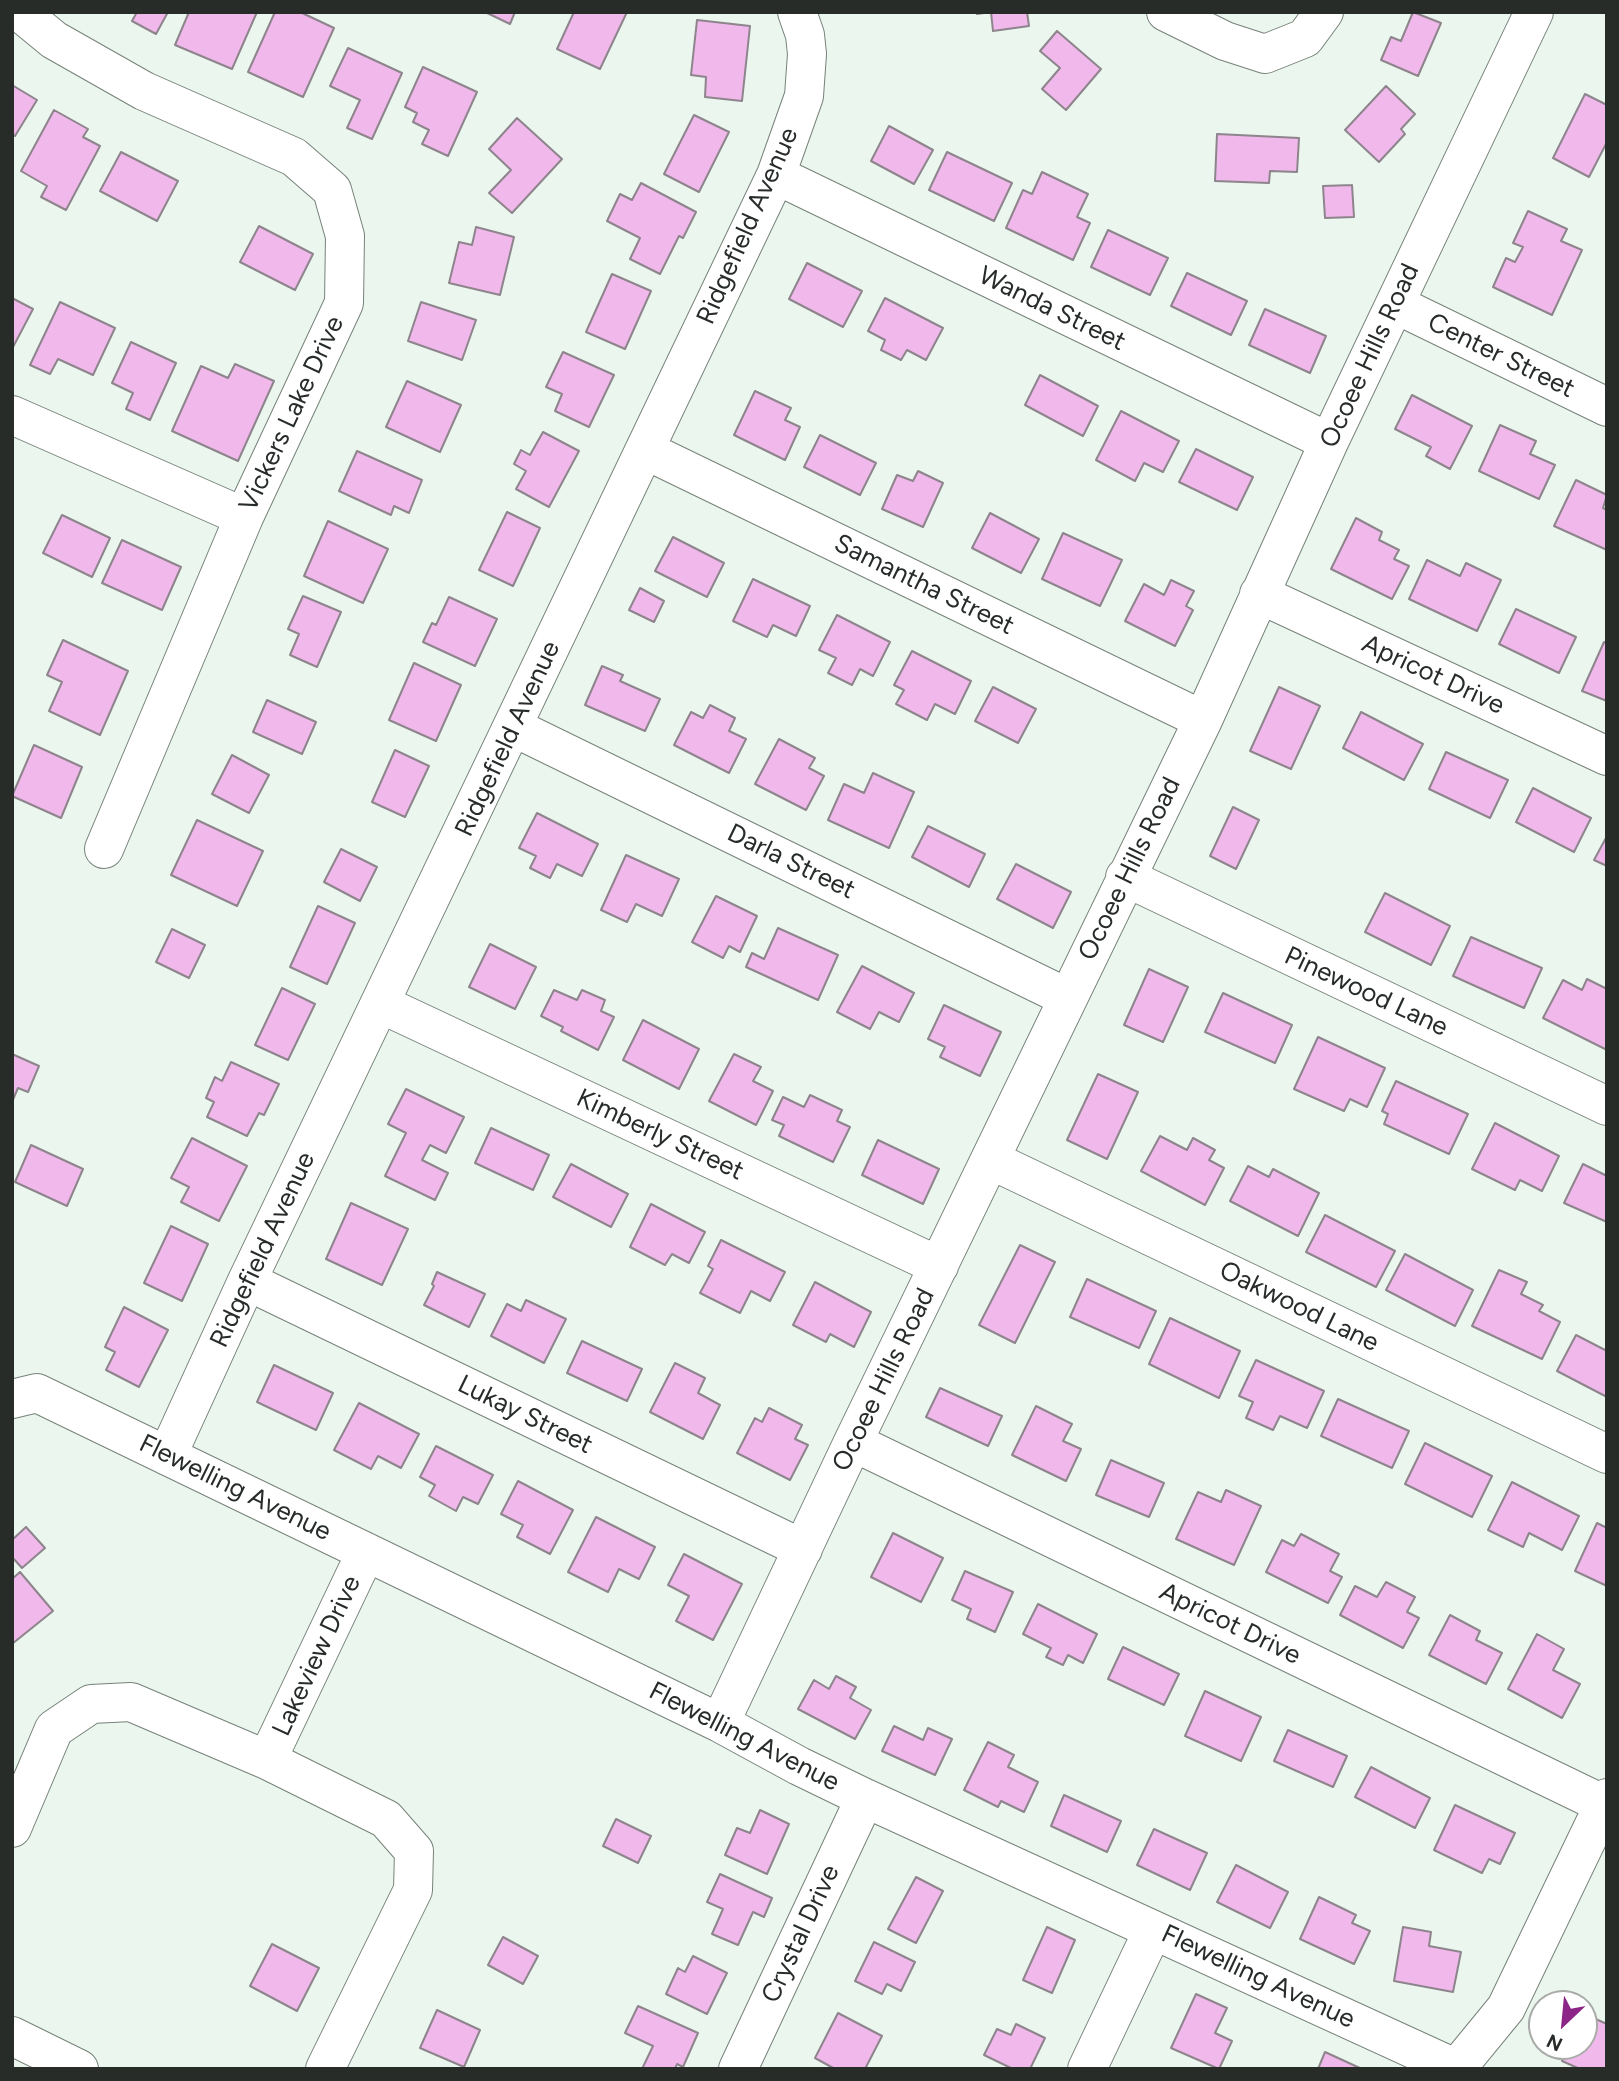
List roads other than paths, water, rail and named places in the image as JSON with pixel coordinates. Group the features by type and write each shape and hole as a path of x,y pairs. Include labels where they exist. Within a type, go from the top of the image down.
{"street":[{"name":"Vickers Lake Drive","path":"20,12 54,40 144,91 294,157 332,190 345,236 344,303 244,517 104,849"},
{"name":"Ridgefield Avenue","path":"167,1456 247,1281 776,175 804,96 807,54 805,35 797,12"},
{"path":"1166,12 1224,41 1265,54 1305,38 1324,12"},
{"name":"Ocoee Hills Road","path":"720,1723 1125,877 1203,720 1329,442 1534,12"},
{"name":"Wanda Street","path":"776,175 1329,442"},
{"name":"Center Street","path":"1395,304 1607,407"},
{"path":"12,415 244,517"},
{"name":"Samantha Street","path":"645,450 1203,720"},
{"name":"Apricot Drive","path":"1259,594 1607,756"},
{"name":"Darla Street","path":"513,727 1068,998"},
{"name":"Pinewood Lane","path":"1125,877 1607,1106"},
{"name":"Kimberly Street","path":"381,1004 939,1266"},
{"name":"Oakwood Lane","path":"991,1160 1607,1454"},
{"name":"Lukay Street","path":"247,1281 803,1549"},
{"name":"Flewelling Avenue","path":"25,1396 167,1456 720,1723 865,1798 1456,2069"},
{"name":"Apricot Drive","path":"853,1442 1606,1803"},
{"name":"Lakeview Drive","path":"267,1760 366,1552"},
{"name":"Lakeview Drive","path":"12,1828 54,1729 91,1704 131,1702 267,1760 386,1819 414,1851 413,1890 325,2069"},
{"name":"Crystal Drive","path":"738,2069 865,1798"},
{"path":"1456,2069 1506,2008 1606,1803"},
{"path":"1087,2069 1153,1930"},
{"path":"12,2036 79,2069"}]}
